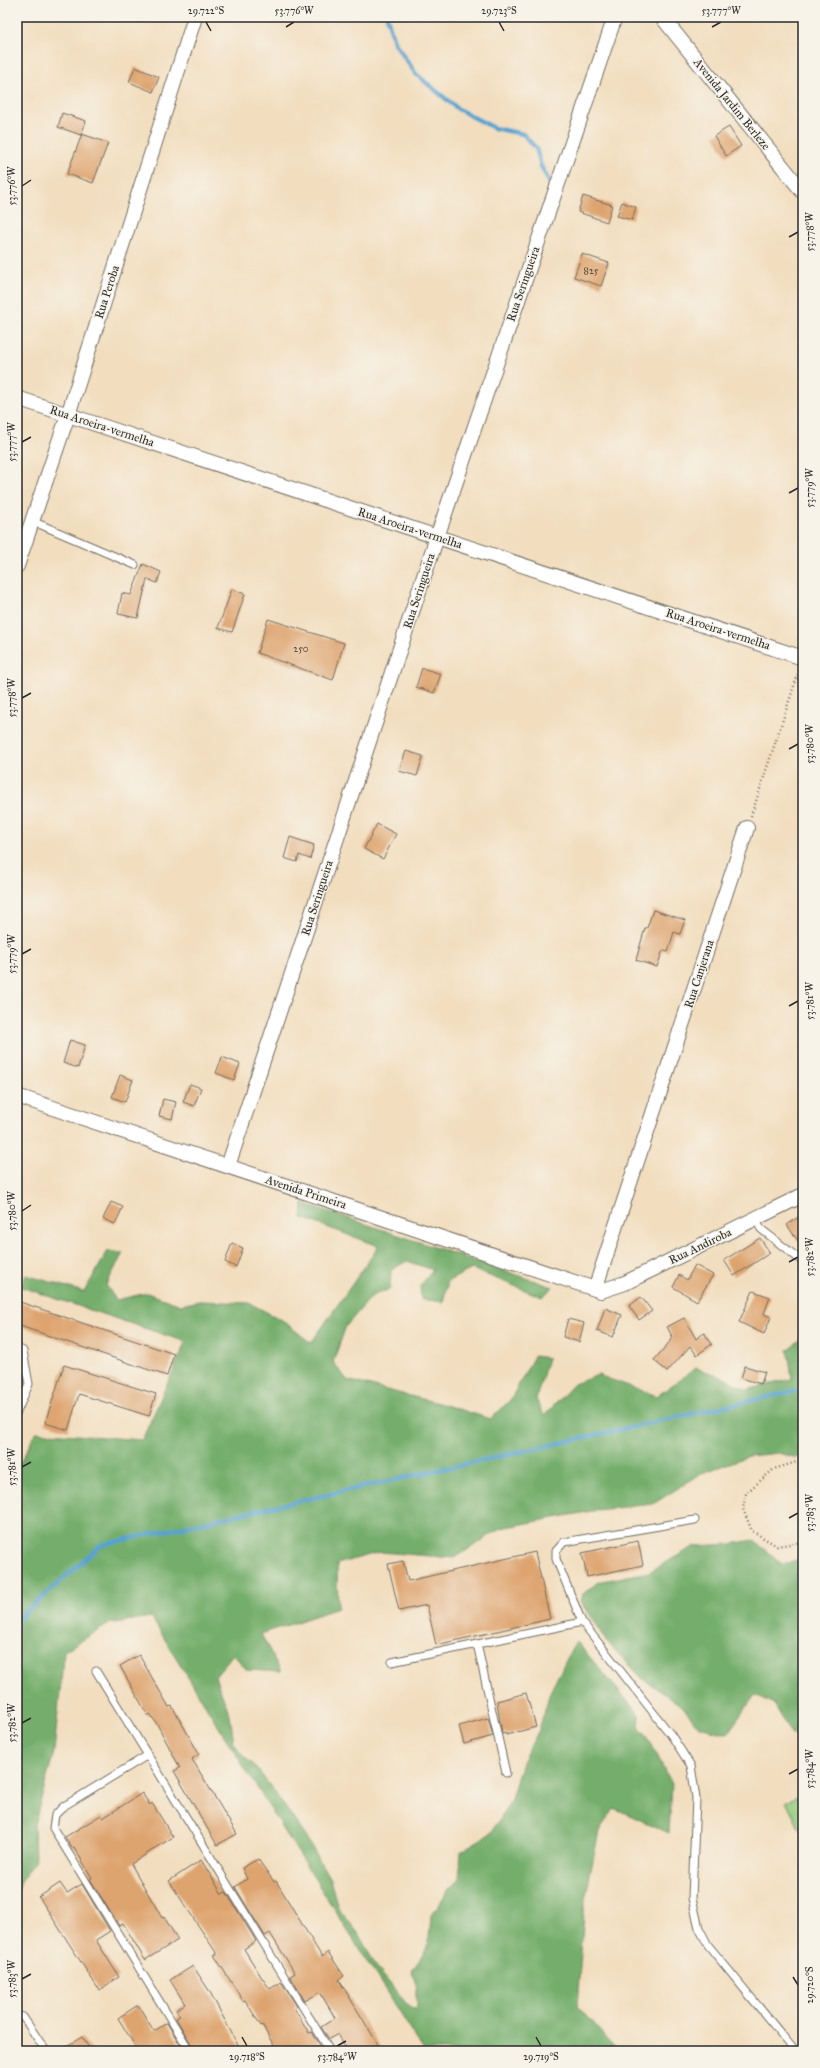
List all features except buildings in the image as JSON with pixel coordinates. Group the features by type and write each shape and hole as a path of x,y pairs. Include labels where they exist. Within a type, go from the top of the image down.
{"street":[{"name":"Rua Peroba","path":"17,566 68,415 195,17"},
{"name":"Rua Seringueira","path":"228,1166 437,537 615,17"},
{"name":"Avenida Jardim Berleze","path":"662,17 803,192"},
{"name":"Rua Aroeira-vermelha","path":"17,398 437,537 802,662"},
{"name":"Rua Canjerana","path":"595,1289 747,828"},
{"name":"Avenida Primeira","path":"17,1096 595,1289"},
{"name":"Rua Andiroba","path":"595,1289 601,1291 625,1283 803,1195"}],"lane":[{"path":"32,521 135,565"},
{"path":"755,1219 761,1229 803,1262"},
{"path":"17,1348 23,1352 28,1384 17,1412"},
{"path":"695,1520 564,1542 556,1550 556,1559 582,1622 672,1735 691,1766 696,1798 692,1898 699,1928 708,1945 795,2051"},
{"path":"392,1662 582,1622"},
{"path":"477,1644 506,1773"},
{"path":"96,1671 330,2051"},
{"path":"148,1756 64,1806 55,1815 53,1828 190,2051"},
{"path":"17,2015 23,2017 46,2051"}],"path":[{"path":"747,828 802,662"},
{"path":"803,1460 774,1469 754,1484 746,1493 743,1509 752,1531 776,1546 803,1542"}],"green space":[{"path":"303,1203 553,1287 542,1297 472,1269 448,1281 443,1302 421,1299 420,1286 433,1270 407,1261 391,1270 390,1289 372,1296 346,1326 333,1362 347,1380 442,1404 491,1419 511,1399 534,1356 548,1358 536,1399 544,1416 574,1384 598,1375 657,1396 696,1368 722,1377 747,1390 792,1379 788,1350 803,1337 803,1455 797,1458 779,1453 749,1456 702,1473 653,1504 597,1510 501,1528 455,1558 380,1552 337,1564 338,1608 261,1634 281,1672 247,1670 233,1654 215,1677 230,1715 234,1743 243,1756 254,1765 305,1835 330,1879 338,1908 358,1933 377,1968 410,2008 415,2009 417,2007 417,1989 412,1971 428,1947 431,1917 448,1890 459,1879 461,1851 491,1833 510,1802 522,1762 539,1730 550,1692 576,1641 640,1716 639,1726 652,1745 672,1784 669,1833 614,1808 599,1831 585,1899 577,2006 618,2051 424,2051 228,1742 151,1617 109,1624 64,1651 54,1752 34,1825 35,1861 20,1883 17,1894 17,1469 36,1432 142,1440 186,1342 21,1287 26,1275 84,1292 108,1251 123,1253 106,1285 116,1300 147,1293 181,1305 199,1301 249,1303 282,1320 311,1343 379,1246 302,1218"},
{"path":"753,1540 784,1565 803,1557 803,1738 792,1735 774,1704 755,1695 727,1734 699,1727 683,1707 642,1678 606,1641 581,1602 583,1594 598,1582 649,1572 695,1546 731,1544"},
{"path":"803,1794 803,1836 786,1802"}],"waterway":[{"path":"387,17 394,42 416,74 458,109 494,128 523,134 536,148 541,166 553,189"},
{"path":"17,1620 101,1545 803,1389"}]}
